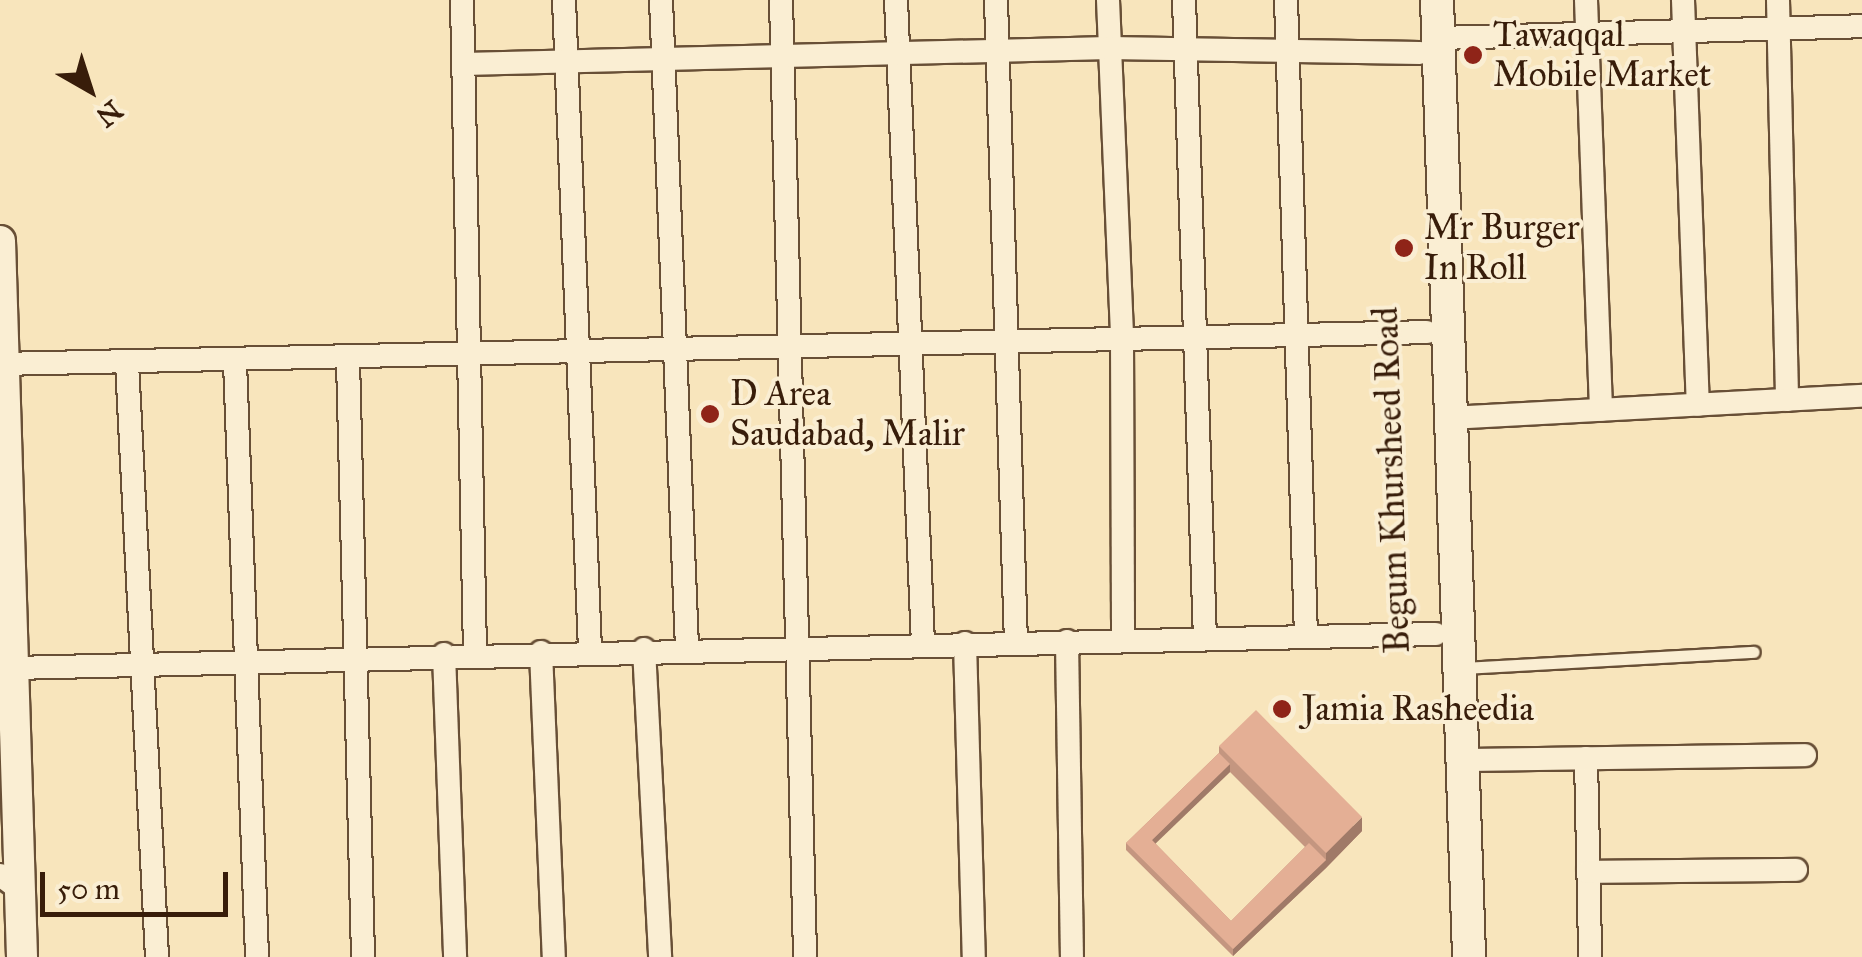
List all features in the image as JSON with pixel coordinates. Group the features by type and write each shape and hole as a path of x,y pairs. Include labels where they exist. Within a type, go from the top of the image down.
{"main road":[{"name":"Begum Khursheed Road","path":"1418,0 1429,45"},
{"name":"Begum Khursheed Road","path":"1437,0 1429,45 1433,189 1451,418 1448,957"},
{"name":"Begum Khursheed Road","path":"1433,189 1427,332 1436,634 1448,668 1462,760 1469,957"}],"street":[{"path":"462,0 475,654"},
{"path":"564,0 590,651"},
{"path":"661,0 687,648"},
{"path":"782,0 786,350 805,957"},
{"path":"896,0 922,644"},
{"path":"996,0 1016,642"},
{"path":"1108,0 1122,338 1123,640"},
{"path":"1184,0 1205,639"},
{"path":"1286,0 1306,637"},
{"path":"1586,0 1601,410"},
{"path":"1683,0 1698,405"},
{"path":"1778,0 1787,400"},
{"path":"464,64 1109,48 1288,51 1588,34 1862,26"},
{"path":"0,242 13,668 8,758 10,883 22,957"},
{"path":"2,364 470,358 1427,332"},
{"path":"348,360 363,957"},
{"path":"127,362 157,957"},
{"path":"235,362 257,957"},
{"path":"1451,418 1862,396"},
{"path":"13,668 644,649 1436,634"},
{"path":"1067,641 1072,957"},
{"path":"966,643 974,957"},
{"path":"644,649 660,957"},
{"path":"541,652 554,957"},
{"path":"444,654 455,957"},
{"path":"1462,760 1804,755"},
{"path":"1586,758 1590,957"},
{"path":"1588,872 1796,870"}],"lane":[{"path":"1448,668 1754,652"}],"building":[{"path":"1256,710 1362,817 1326,853 1219,746"},
{"path":"1219,753 1230,764 1152,840 1231,921 1309,843 1326,860 1233,949 1126,843"}],"place":[{"name":"Tawaqqal Mobile Market","path":"1473,55"},
{"name":"Mr Burger In Roll","path":"1404,248"},
{"name":"D Area Saudabad, Malir","path":"710,414"},
{"name":"Jamia Rasheedia","path":"1282,709"}]}
